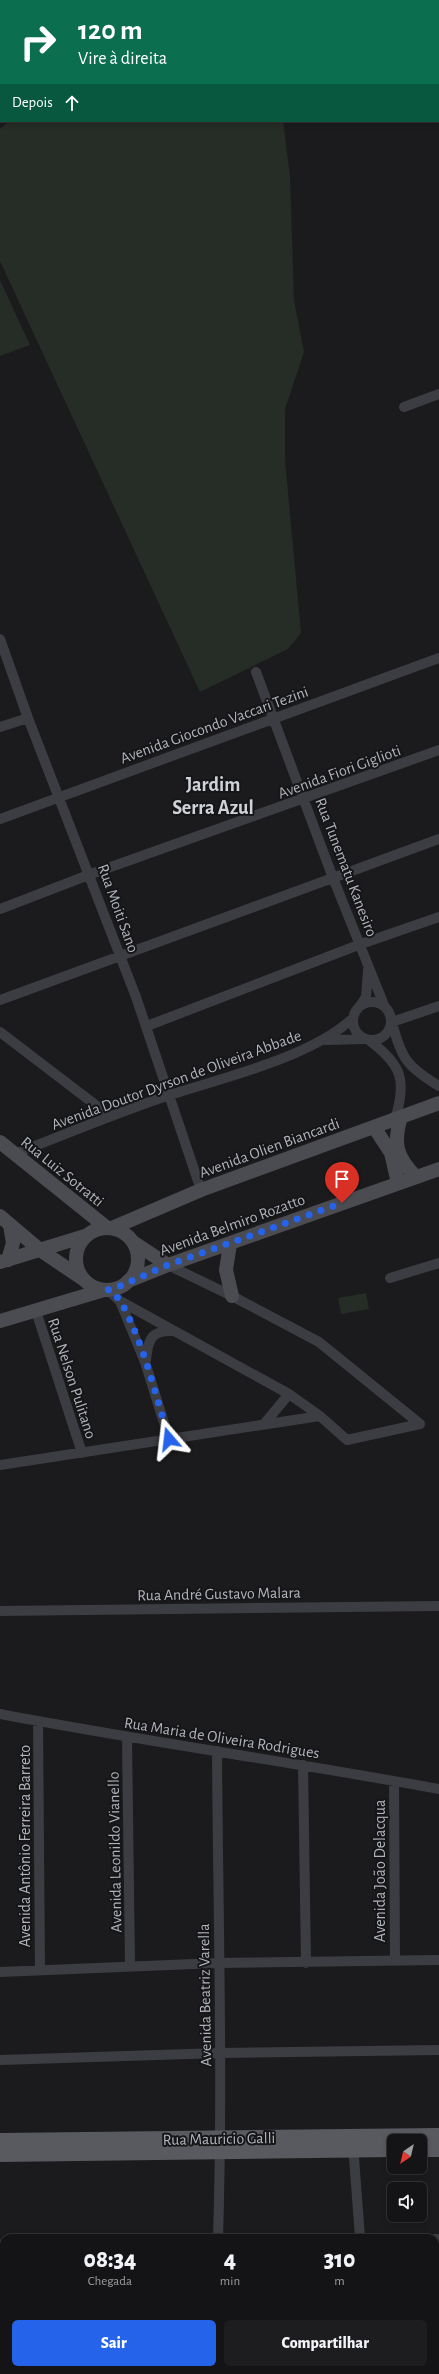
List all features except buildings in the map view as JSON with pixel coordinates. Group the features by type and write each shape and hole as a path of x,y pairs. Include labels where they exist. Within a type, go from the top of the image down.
{"main road":[{"name":"Rua Mauricio Galli","path":"0,2154 220,2145 353,2143 439,2136"},
{"name":"Rua Mauricio Galli","path":"0,2141 220,2145"},
{"name":"Rua Mauricio Galli","path":"353,2143 387,2148"},
{"path":"427,2149 439,2149"}],"street":[{"path":"404,407 439,394"},
{"name":"Rua Moiti Sano","path":"0,639 28,718 60,796 147,1026 201,1190"},
{"name":"Avenida Giocondo Vaccari Tezini","path":"0,819 439,658"},
{"name":"Rua Tunematu Kanesiro","path":"256,672 333,878 361,944 384,1005"},
{"path":"0,726 28,718"},
{"name":"Avenida Fiori Giglioti","path":"0,909 90,874 304,800 439,750"},
{"path":"0,1000 439,839"},
{"path":"147,1026 361,944 439,917"},
{"name":"Rua Tunematu Kanesiro","path":"359,1006 366,997 368,979 367,960"},
{"path":"416,1177 404,1165 397,1150 396,1133 402,1096 399,1074 388,1054 355,1030 353,1018 359,1006 371,1001 384,1005 388,1010 392,1022 399,1050 416,1072 439,1086"},
{"path":"392,1022 439,1006"},
{"name":"Avenida Doutor Dyrson de Oliveira Abbade","path":"15,1154 110,1116 246,1071 324,1040 340,1030 353,1018"},
{"path":"367,1040 382,1038 390,1029 392,1022"},
{"path":"0,1032 110,1116"},
{"name":"Avenida Doutor Dyrson de Oliveira Abbade","path":"324,1040 367,1040"},
{"name":"Avenida Olien Biancardi","path":"109,1227 201,1190 439,1103"},
{"path":"374,1127 391,1153 398,1183"},
{"name":"Rua Luiz Sotratti","path":"0,1142 109,1227"},
{"name":"Avenida Belmiro Rozatto","path":"128,1281 168,1265 439,1169"},
{"path":"4,1261 40,1250 85,1236 94,1230 109,1227 124,1233 133,1242 168,1265 232,1296 319,1342 420,1424 347,1440 320,1416 289,1394 120,1301 106,1290 89,1284 40,1250 5,1220"},
{"path":"4,1261 13,1243 5,1220"},
{"path":"83,1279 76,1265 76,1250 85,1236"},
{"path":"0,1321 122,1286 128,1281 136,1270 138,1256 133,1242"},
{"path":"230,1244 226,1270 232,1296"},
{"path":"390,1278 439,1263"},
{"path":"120,1301 146,1362 169,1439"},
{"name":"Rua Nelson Pulitano","path":"36,1311 82,1453"},
{"path":"146,1362 150,1340 155,1334 162,1330 175,1331"},
{"path":"264,1424 289,1394"},
{"path":"0,1465 320,1416"},
{"name":"Rua André Gustavo Malara","path":"0,1611 439,1606"},
{"name":"Rua Maria de Oliveira Rodrigues","path":"0,1714 127,1738 303,1765 439,1789"},
{"name":"Avenida Antônio Ferreira Barreto","path":"38,1721 40,1970"},
{"name":"Avenida Leonildo Vianello","path":"127,1738 130,1965"},
{"name":"Avenida Beatriz Varella","path":"217,1751 220,2054 218,2234"},
{"path":"303,1765 306,1963"},
{"name":"Avenida João Delacqua","path":"394,1781 395,1960"},
{"path":"0,1972 130,1965 439,1960"},
{"path":"0,2060 439,2050"},
{"path":"353,2143 360,2234"}],"shaded area":[{"path":"8,122 283,122 290,177 294,300 304,352 285,409 285,460 301,633 288,649 200,692 0,261 0,129"},
{"path":"0,280 30,345 0,356"},
{"path":"366,1293 369,1309 341,1314 338,1298"}],"district":[{"name":"Jardim Serra Azul","path":"213,796"}],"route":[{"path":"169,1439 146,1362 120,1301 108,1290 122,1286 128,1281 168,1265 342,1203"}]}
